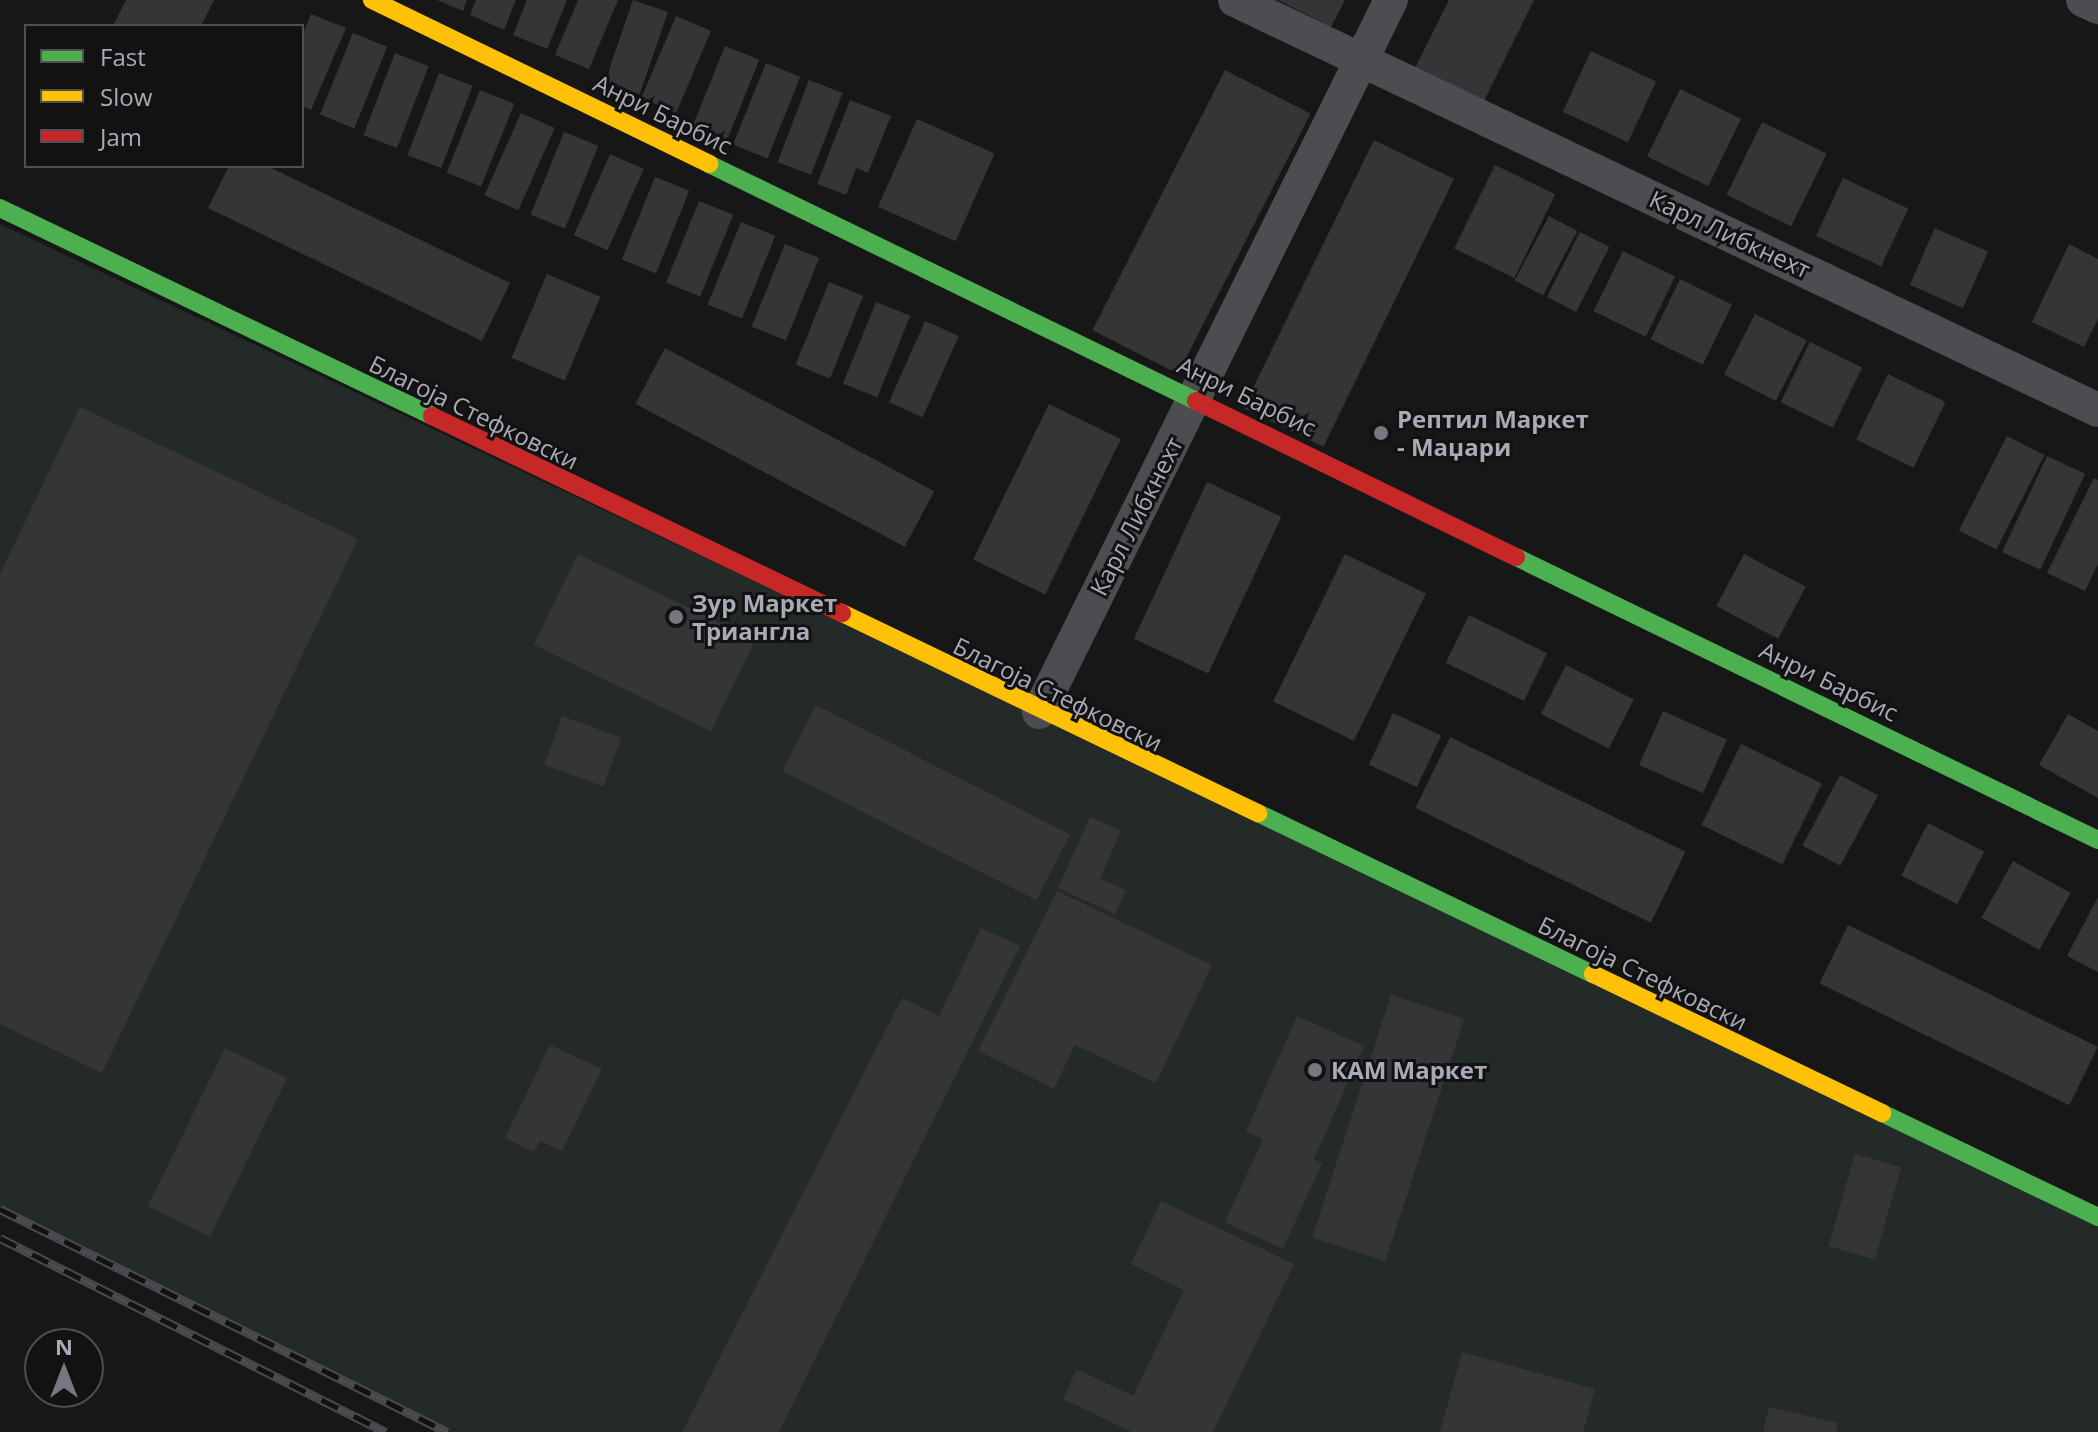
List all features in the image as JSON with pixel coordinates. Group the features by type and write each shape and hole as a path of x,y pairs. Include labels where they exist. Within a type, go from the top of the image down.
{"main road":[{"name":"Анри Барбис","path":"372,0 2098,840"},
{"name":"Благоја Стефковски","path":"0,208 1039,712 2098,1217"}],"street":[{"name":"Карл Либкнехт","path":"1235,0 2098,410"},
{"name":"Карл Либкнехт","path":"1039,712 1391,0"},
{"path":"2083,0 2098,7"}],"shaded area":[{"path":"0,224 2098,1218 2098,1432 447,1432 0,1209"}],"building":[{"path":"126,0 214,0 202,24 114,24"},
{"path":"437,0 467,0 463,11"},
{"path":"476,0 516,0 504,30 470,15"},
{"path":"527,0 567,0 547,49 513,35"},
{"path":"578,0 618,0 589,69 555,55"},
{"path":"633,0 668,12 640,94 605,82"},
{"path":"1278,0 1345,0 1331,27"},
{"path":"1449,0 1534,0 1484,101 1415,68"},
{"path":"311,14 346,28 311,110 304,107 304,31"},
{"path":"676,16 711,31 676,113 641,98"},
{"path":"353,33 387,47 354,128 320,115"},
{"path":"725,46 759,60 726,142 692,129"},
{"path":"1591,51 1656,81 1628,142 1563,112"},
{"path":"395,53 429,66 397,148 363,135"},
{"path":"766,63 800,77 767,158 733,145"},
{"path":"1225,70 1311,114 1178,374 1092,330"},
{"path":"439,73 473,86 441,168 407,155"},
{"path":"809,80 843,93 811,175 777,162"},
{"path":"1680,89 1741,119 1708,186 1647,156"},
{"path":"480,90 514,104 481,186 447,173"},
{"path":"850,100 891,116 868,173 856,168 846,195 817,184"},
{"path":"521,113 555,128 518,210 484,195"},
{"path":"917,119 995,154 956,241 878,207"},
{"path":"1762,122 1827,154 1791,226 1726,195"},
{"path":"564,132 598,146 565,228 531,215"},
{"path":"1374,140 1454,179 1323,447 1243,408"},
{"path":"610,154 644,169 608,250 574,235"},
{"path":"1495,165 1555,194 1514,278 1454,249"},
{"path":"228,168 271,168 510,283 482,341 208,208"},
{"path":"655,177 689,191 656,273 622,260"},
{"path":"1843,178 1908,208 1881,266 1816,236"},
{"path":"699,201 733,215 700,296 666,283"},
{"path":"1549,216 1577,231 1543,295 1515,280"},
{"path":"741,222 775,236 742,318 708,305"},
{"path":"1935,228 1988,252 1963,308 1910,285"},
{"path":"1580,232 1609,247 1576,312 1547,297"},
{"path":"785,244 819,258 786,340 752,327"},
{"path":"2069,244 2098,259 2098,319 2084,347 2032,322"},
{"path":"1623,251 1675,276 1646,337 1594,311"},
{"path":"547,274 600,297 565,380 511,358"},
{"path":"1680,279 1732,304 1703,365 1651,339"},
{"path":"829,282 863,296 830,378 796,365"},
{"path":"876,302 910,316 877,397 843,384"},
{"path":"1755,314 1807,340 1776,401 1724,375"},
{"path":"925,321 959,336 923,417 889,402"},
{"path":"1810,342 1862,367 1833,428 1781,402"},
{"path":"665,348 934,491 905,547 635,404"},
{"path":"1888,374 1946,402 1914,468 1856,440"},
{"path":"1049,404 1121,439 1045,595 973,559"},
{"path":"80,407 358,539 102,1073 0,1024 0,574"},
{"path":"2007,436 2044,455 1996,550 1959,530"},
{"path":"2047,456 2085,474 2040,570 2002,552"},
{"path":"2094,478 2098,480 2098,564 2085,591 2047,573"},
{"path":"1207,482 1281,517 1208,673 1134,639"},
{"path":"578,554 755,640 711,731 534,645"},
{"path":"1345,554 1426,593 1354,741 1273,701"},
{"path":"1744,554 1806,587 1778,639 1716,606"},
{"path":"1469,615 1547,653 1524,701 1446,663"},
{"path":"1566,665 1634,700 1609,749 1541,714"},
{"path":"816,705 1070,834 1036,900 782,771"},
{"path":"1663,711 1727,739 1703,793 1639,765"},
{"path":"1393,713 1441,735 1417,787 1369,765"},
{"path":"2068,714 2098,731 2098,798 2039,765"},
{"path":"562,716 621,738 603,786 544,765"},
{"path":"1450,737 1685,852 1651,923 1415,808"},
{"path":"1741,744 1822,783 1782,864 1702,825"},
{"path":"1840,775 1878,795 1840,866 1802,846"},
{"path":"1090,817 1121,831 1100,879 1126,890 1115,914 1058,888"},
{"path":"1928,823 1984,852 1957,904 1901,876"},
{"path":"2013,861 2071,893 2039,950 1981,918"},
{"path":"1057,891 1212,965 1156,1083 1075,1045 1054,1089 978,1051"},
{"path":"2098,897 2098,972 2067,956"},
{"path":"1848,925 2098,1047 2069,1105 1820,983"},
{"path":"981,928 1020,946 779,1432 682,1432 902,998 939,1016"},
{"path":"1391,995 1464,1019 1385,1261 1312,1238"},
{"path":"1297,1016 1364,1046 1314,1159 1322,1163 1283,1249 1225,1222 1263,1139 1246,1131"},
{"path":"550,1045 602,1069 562,1151 540,1141 534,1152 505,1138"},
{"path":"225,1048 287,1078 210,1236 148,1206"},
{"path":"1855,1154 1901,1167 1875,1260 1829,1246"},
{"path":"1161,1201 1294,1264 1213,1432 1132,1432 1063,1399 1077,1369 1133,1396 1184,1290 1131,1264"},
{"path":"1462,1352 1595,1389 1583,1432 1440,1432"},
{"path":"1769,1407 1838,1423 1836,1432 1763,1432"}],"railway":[{"path":"0,1209 447,1432"},
{"path":"0,1238 386,1432"}],"traffic: fast":[{"path":"709,164 1196,401"},
{"path":"0,208 432,416"},
{"path":"1516,557 2098,840"},
{"path":"1258,813 1593,974"},
{"path":"1882,1113 2098,1217"}],"traffic: slow":[{"path":"372,0 709,164"},
{"path":"842,613 1258,813"},
{"path":"1593,974 1882,1113"}],"traffic: jam":[{"path":"1196,401 1516,557"},
{"path":"432,416 842,613"}],"place":[{"name":"Рептил Маркет - Маџари","path":"1381,433"},
{"name":"Зур Маркет Триангла","path":"676,617"},
{"name":"КАМ Маркет","path":"1315,1070"}]}
